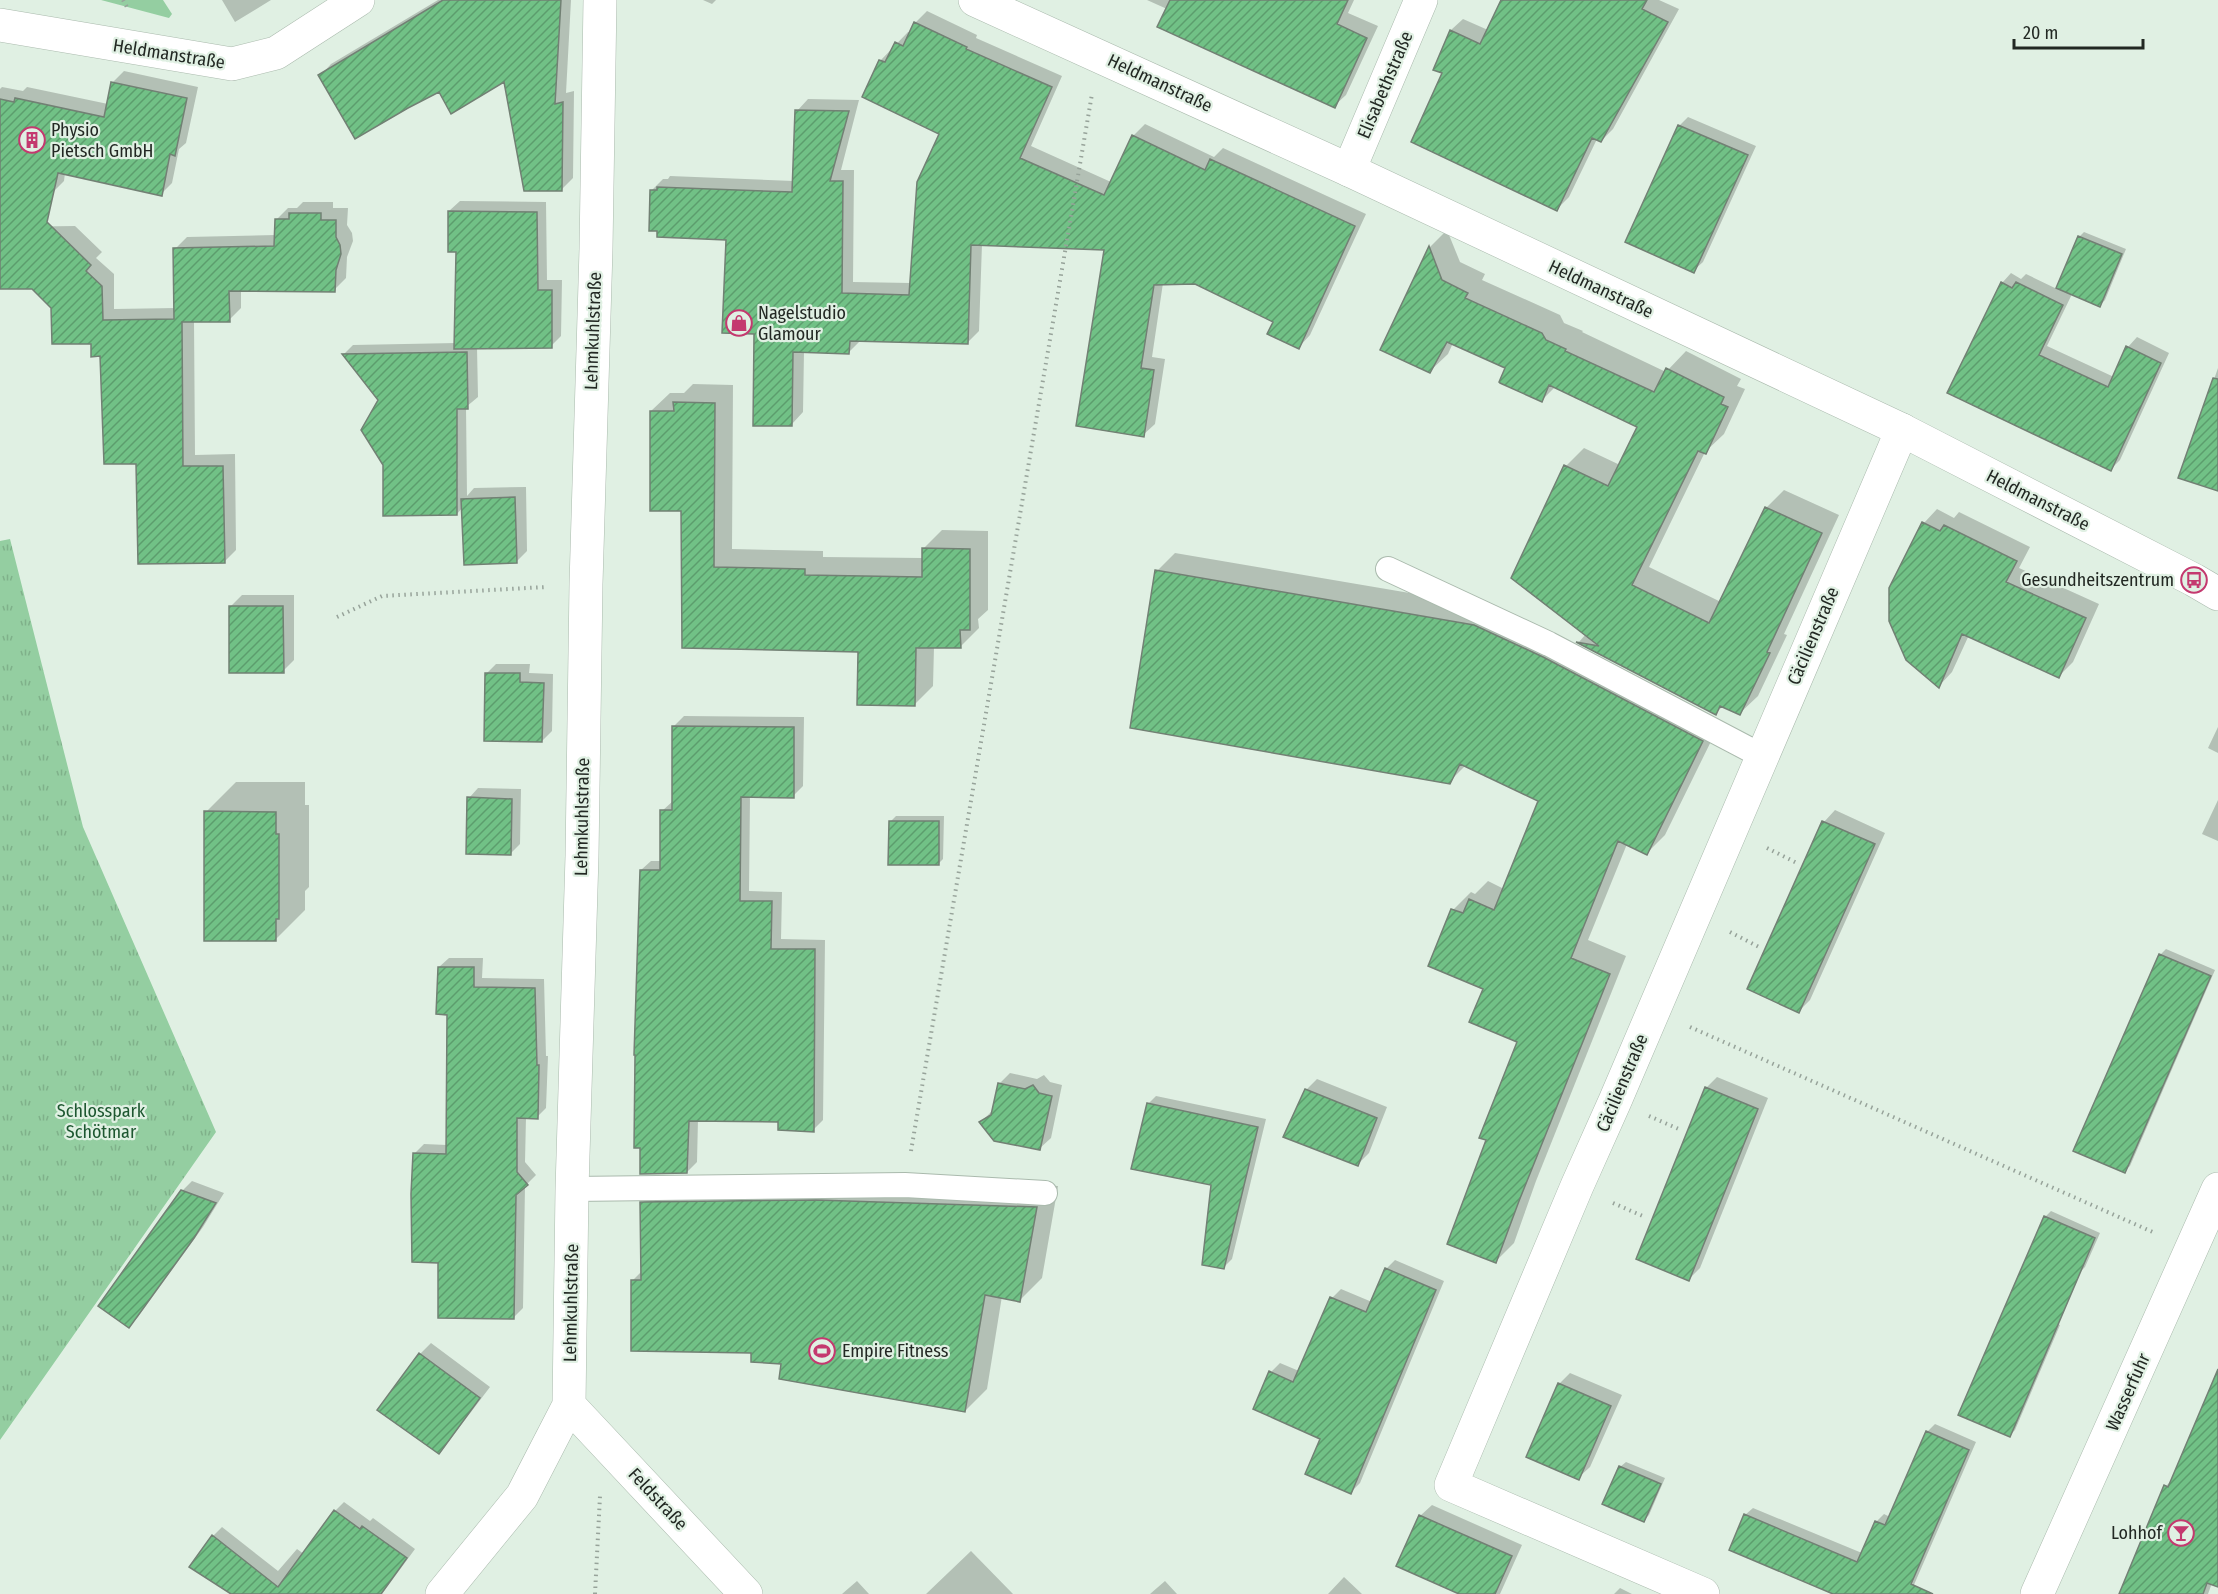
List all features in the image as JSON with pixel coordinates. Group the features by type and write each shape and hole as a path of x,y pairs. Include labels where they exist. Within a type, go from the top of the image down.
{"street":[{"name":"Heldmanstraße","path":"0,25 232,64 276,53 358,0"},
{"name":"Lehmkuhlstraße","path":"442,1594 522,1496 569,1405 600,0"},
{"name":"Heldmanstraße","path":"975,0 1021,9 1099,55 1902,430 2218,594"},
{"name":"Elisabethstraße","path":"1349,170 1421,0"},
{"name":"Cäcilienstraße","path":"1703,1594 1451,1485 1902,430"},
{"name":"Wasserfuhr","path":"2037,1594 2218,1189"},
{"name":"Feldstraße","path":"569,1405 746,1594"}],"lane":[{"path":"1388,569 1549,644 1762,756"},
{"path":"572,1189 905,1185 1045,1193"}],"path":[{"path":"905,1185 1099,55"},
{"path":"336,617 382,596 586,584"},
{"path":"1653,1011 2193,1249"},
{"path":"596,1594 603,1440"}],"green space":[{"path":"101,0 163,0 172,14 169,18"},
{"name":"Schlosspark Schötmar","path":"10,539 83,827 216,1132 0,1440 0,541"}],"building":[{"path":"443,0 561,0 555,104 563,102 562,191 524,191 504,82 451,114 439,92 355,139 318,75"},
{"path":"1170,0 1348,0 1337,24 1367,38 1335,108 1157,27"},
{"path":"1501,0 1647,0 1642,9 1668,22 1601,142 1592,138 1557,211 1411,142 1442,73 1433,70 1450,30 1480,44"},
{"path":"914,22 967,47 966,49 1052,87 1020,158 1104,195 1132,135 1205,170 1210,159 1355,226 1299,349 1267,334 1273,322 1195,284 1154,285 1141,368 1154,370 1144,437 1076,426 1104,250 971,245 968,344 850,341 849,354 793,352 792,426 753,426 754,334 722,333 726,240 657,237 657,231 649,231 650,190 657,190 657,187 792,192 795,110 849,111 830,181 843,181 842,293 909,295 917,182 939,134 862,97 879,60 885,62 895,42 903,46"},
{"path":"111,82 187,98 175,156 170,154 162,196 58,173 47,222 91,265 86,271 102,286 103,320 174,319 173,248 274,246 275,219 289,219 289,213 321,213 321,220 336,220 336,237 341,254 336,270 335,292 229,291 230,322 182,322 183,466 223,466 225,563 138,564 136,464 104,464 100,356 91,357 91,344 52,344 51,308 32,289 0,289 0,99 14,102 15,98 104,117"},
{"path":"1678,125 1748,155 1694,273 1625,242"},
{"path":"448,211 537,212 538,290 552,290 552,348 454,349 456,252 448,252"},
{"path":"2078,236 2122,254 2100,307 2056,288"},
{"path":"1429,246 1442,280 1468,293 1465,298 1542,333 1546,340 1566,349 1565,351 1654,392 1666,368 1724,397 1721,404 1728,407 1706,454 1698,451 1632,585 1709,623 1765,507 1822,533 1767,652 1770,653 1740,715 1720,706 1716,715 1576,642 1599,646 1511,578 1564,465 1608,486 1637,427 1549,385 1542,402 1500,383 1505,368 1447,342 1430,373 1380,350"},
{"path":"2001,282 2012,288 2016,282 2063,305 2039,355 2108,387 2126,346 2161,363 2111,471 1947,393"},
{"path":"467,352 468,409 457,409 457,515 383,516 383,465 361,430 378,400 342,354"},
{"path":"2213,378 2218,379 2218,491 2178,478"},
{"path":"673,402 715,403 714,567 805,569 805,575 922,577 922,548 970,549 970,630 960,630 961,648 916,648 915,706 857,705 858,652 682,648 681,511 650,511 650,411 674,411"},
{"path":"515,497 517,563 464,565 461,499"},
{"path":"1922,522 1940,531 1944,525 2017,561 2006,582 2086,618 2059,678 1962,634 1939,688 1906,660 1889,621 1889,588"},
{"path":"1155,570 1474,625 1543,657 1703,741 1647,855 1618,841 1571,958 1610,974 1496,1263 1447,1244 1486,1140 1479,1138 1517,1042 1469,1022 1483,989 1428,966 1451,909 1463,913 1469,899 1494,910 1538,801 1460,764 1450,784 1130,728"},
{"path":"229,606 283,606 284,673 229,673"},
{"path":"485,673 520,673 520,682 544,683 542,742 484,741"},
{"path":"672,726 794,727 794,798 741,797 740,901 772,901 771,949 815,949 814,1132 778,1130 778,1122 689,1121 687,1173 640,1174 640,1148 634,1148 634,1055 640,870 660,870 660,810 672,810"},
{"path":"467,797 512,799 511,855 466,854"},
{"path":"204,811 276,812 276,834 279,834 279,919 276,919 276,941 204,941"},
{"path":"889,821 939,821 939,865 888,865"},
{"path":"1822,821 1875,844 1799,1013 1747,989"},
{"path":"2159,954 2211,976 2125,1173 2073,1151"},
{"path":"438,967 474,967 474,987 535,988 537,1065 539,1065 538,1119 517,1118 517,1172 528,1185 516,1195 514,1319 438,1318 438,1263 412,1262 413,1153 446,1154 447,1015 436,1014"},
{"path":"998,1083 1025,1089 1033,1085 1039,1093 1052,1096 1040,1150 994,1141 979,1122 991,1115"},
{"path":"1705,1087 1758,1109 1689,1281 1636,1259"},
{"path":"1305,1089 1377,1118 1358,1166 1283,1137"},
{"path":"1147,1103 1258,1127 1224,1269 1202,1265 1211,1185 1131,1169"},
{"path":"181,1190 216,1203 194,1238 129,1328 98,1306"},
{"path":"816,1200 1037,1207 1020,1302 985,1295 965,1412 779,1379 781,1364 751,1362 751,1353 631,1351 631,1280 641,1280 640,1202"},
{"path":"2044,1216 2095,1238 2010,1437 1958,1415"},
{"path":"1385,1268 1436,1290 1351,1494 1305,1474 1320,1439 1253,1409 1269,1371 1293,1382 1330,1297 1366,1312"},
{"path":"419,1353 480,1398 439,1454 377,1410"},
{"name":"Lohhof","path":"2218,1369 2218,1587 2207,1583 2203,1594 2119,1594 2164,1485 2168,1487"},
{"path":"1558,1383 1611,1406 1579,1480 1526,1457"},
{"path":"1926,1431 1969,1450 1911,1584 1933,1594 1833,1594 1729,1550 1744,1514 1857,1562 1875,1521 1885,1525"},
{"path":"1619,1466 1661,1484 1644,1522 1602,1504"},
{"path":"334,1510 360,1529 362,1526 407,1558 381,1594 231,1594 189,1567 212,1535 278,1587"},
{"path":"1419,1515 1512,1556 1495,1594 1459,1594 1396,1566"}],"place":[{"name":"Physio Pietsch GmbH","path":"32,140"},
{"name":"Nagelstudio Glamour","path":"739,323"},
{"name":"Gesundheitszentrum","path":"2194,580"},
{"name":"Empire Fitness","path":"822,1351"},
{"name":"Lohhof","path":"2181,1533"}]}
